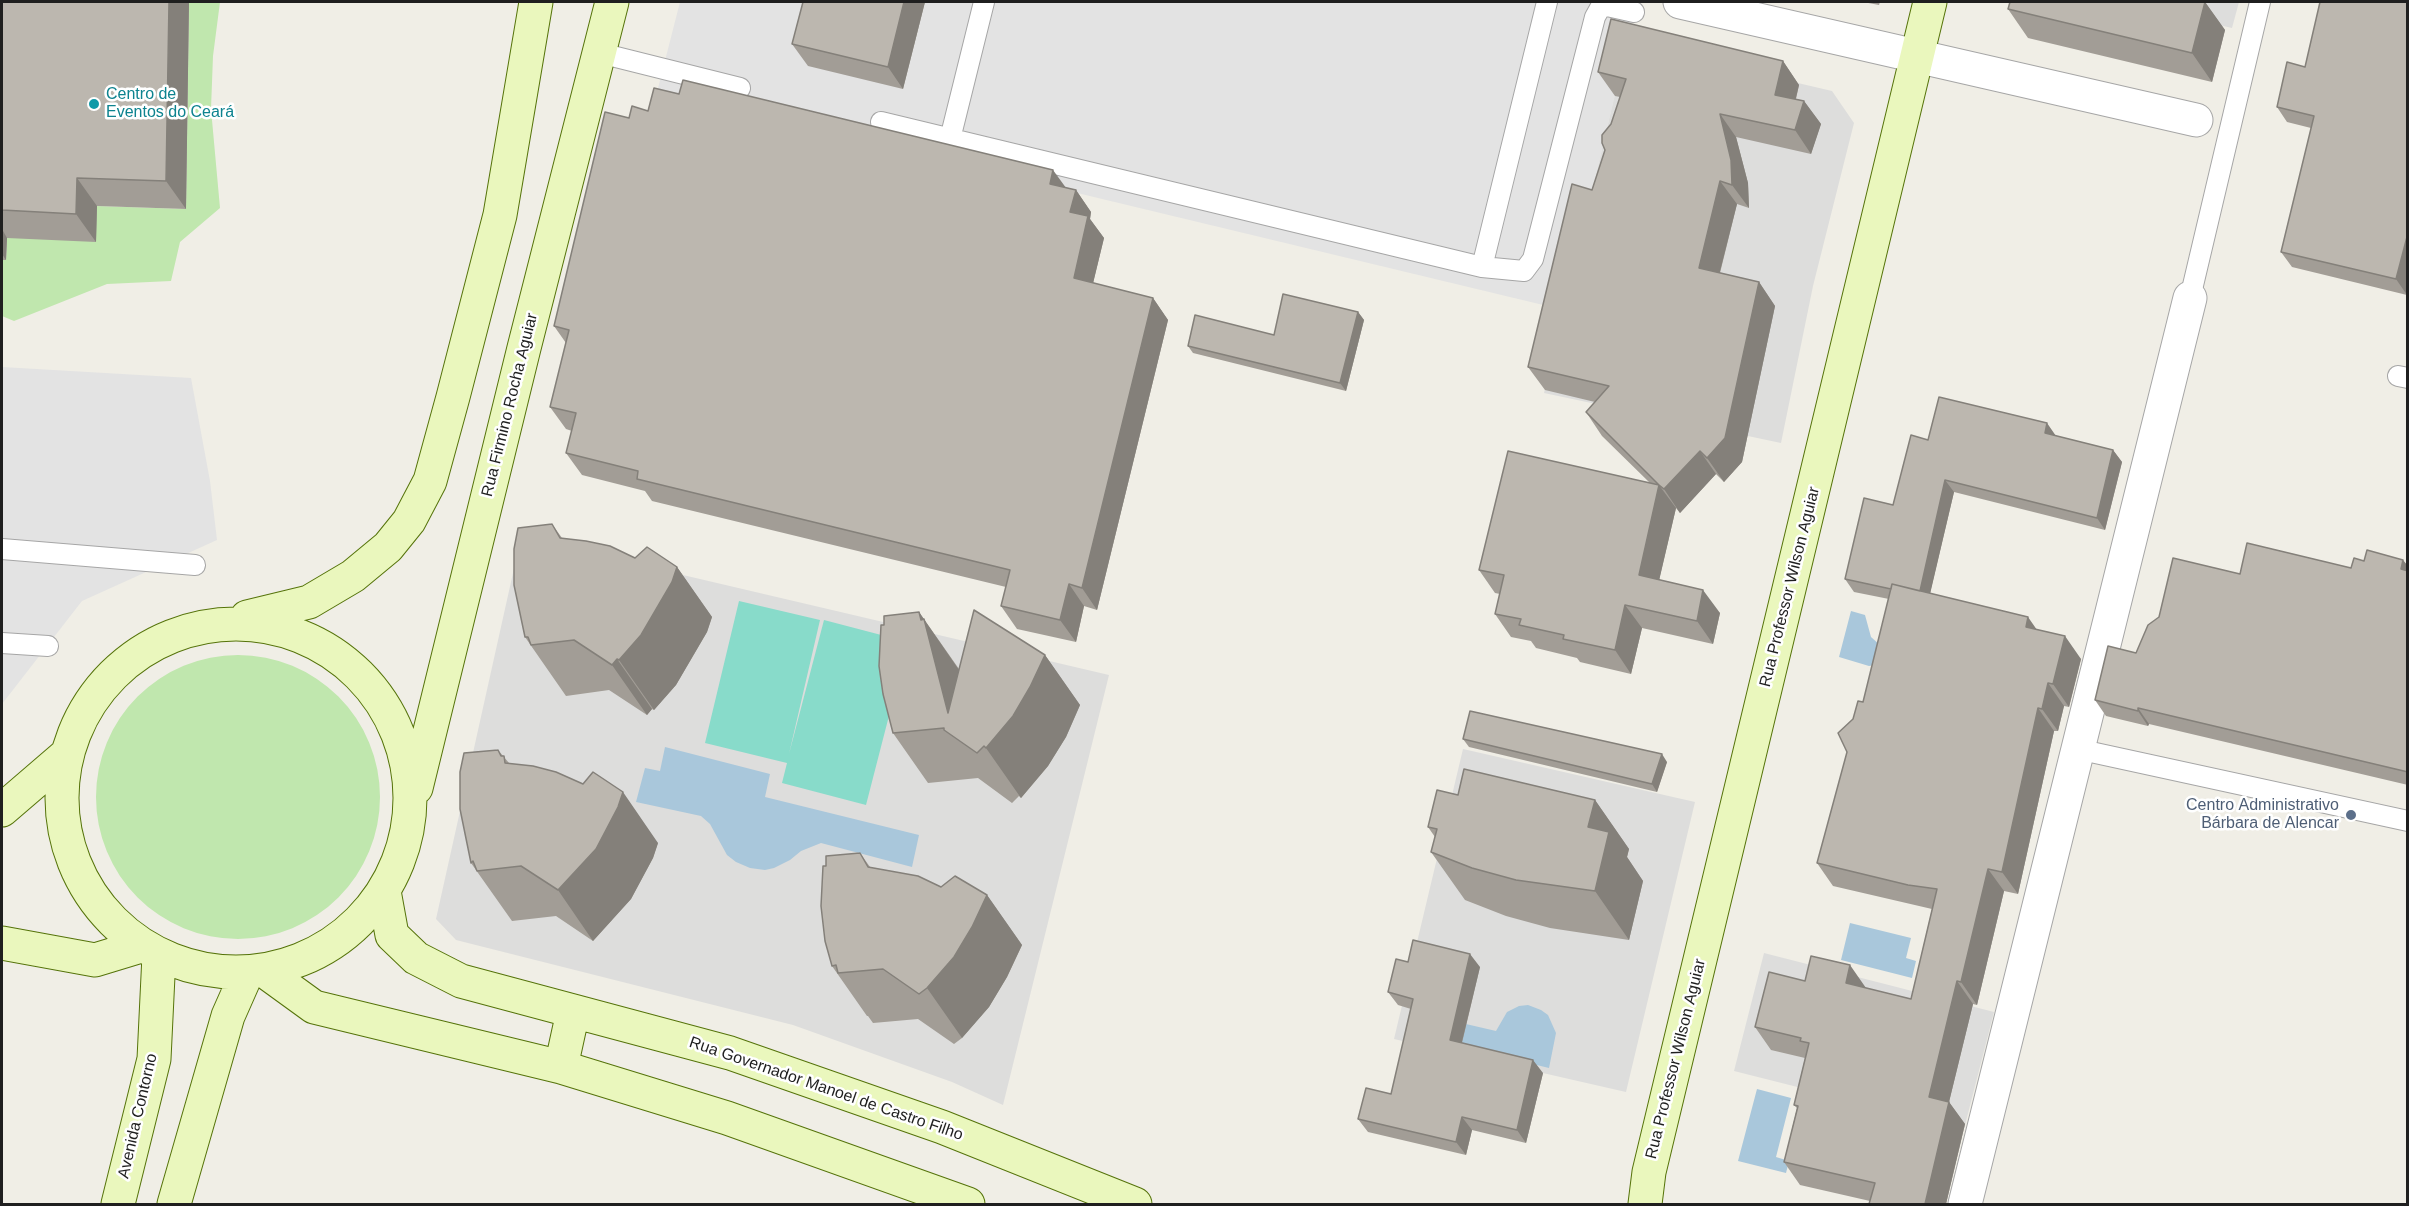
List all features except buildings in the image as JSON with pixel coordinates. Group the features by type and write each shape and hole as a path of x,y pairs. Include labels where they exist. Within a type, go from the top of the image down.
{"street":[{"path":"231,621 288,630 340,656 381,698 405,751 410,810 407,838 397,866 384,891 358,924 325,949 288,966 255,972 206,971 150,951 101,910 73,863 62,809 66,755 88,703 126,661 176,632 309,602 353,576 388,547 409,520 430,481 500,215 536,2"},
{"name":"Rua Firmino Rocha Aguiar","path":"410,810 612,2"},
{"path":"1680,2 2196,120"},
{"name":"Rua Professor Wilson Aguiar","path":"1649,1172 1930,2"},
{"path":"1965,1204 2190,298"},
{"path":"2,810 66,755"},
{"name":"Rua Governador Manoel de Castro Filho","path":"384,891 392,935 416,958 461,981 730,1053 942,1127 1094,1197 1135,1204"},
{"path":"2,943 95,960 150,951"},
{"name":"Avenida Contorno","path":"118,1204 154,1059 150,951"},
{"path":"255,972 314,1007 561,1067 727,1118 968,1204"},
{"path":"174,1204 228,1016 255,972"},
{"path":"561,1067 573,1012"},
{"path":"1634,1204 1649,1172"},
{"path":"1645,1204 1649,1172"}],"lane":[{"path":"950,139 984,2"},
{"path":"1482,267 1547,2"},
{"path":"2190,298 2260,2"},
{"path":"881,122 1482,267 1524,271 1533,259 1595,17 1600,8 1607,6 1634,12"},
{"path":"600,53 740,88"},
{"path":"2,549 195,565"},
{"path":"2,642 48,646"},
{"path":"2077,749 2408,820"}],"shaded area":[{"path":"680,2 824,2 903,89 925,2 1637,2 1564,310 657,92"},
{"path":"2120,2 2239,2 2232,28"},
{"path":"1627,43 1832,91 1854,123 1813,286 1781,443 1544,393"},
{"path":"2,367 191,378 210,481 217,540 82,601 2,704"},
{"path":"521,537 1109,675 1003,1105 952,1082 793,1025 456,940 436,919"},
{"path":"739,601 820,620 789,754 824,620 908,642 866,805 782,783 787,763 705,743"},
{"path":"1851,611 1865,615 1871,637 1880,645 1881,664 1869,666 1839,657"},
{"path":"665,747 770,774 765,797 919,835 912,867 821,843 801,851 774,868 765,870 750,868 736,862 727,855 710,824 701,816 636,802 645,768 660,771"},
{"path":"1463,749 1695,802 1626,1092 1394,1039"},
{"path":"1850,923 1911,938 1906,958 1916,961 1912,978 1841,960"},
{"path":"1764,953 1994,1012 1964,1129 1734,1071"},
{"path":"1528,1005 1548,1015 1556,1033 1549,1068 1405,1033 1410,1011 1496,1031 1507,1012 1519,1006"},
{"path":"1757,1089 1791,1098 1776,1157 1789,1161 1786,1173 1738,1161"}],"green space":[{"path":"189,2 220,2 213,56 211,109 220,208 180,242 171,281 107,284 14,321 2,316 2,260 6,260 7,238 97,206 186,209"},
{"path":"238,655 279,661 305,672 328,687 348,707 363,730 374,756 380,797 374,838 363,864 348,887 328,907 305,922 279,933 238,939 197,933 171,922 148,907 128,887 113,864 102,838 96,797 102,756 113,730 128,707 148,687 171,672 197,661"}],"place":[{"name":"Centro de Eventos do Ceará","path":"94,104"},
{"name":"Centro Administrativo Bárbara de Alencar","path":"2351,815"}]}
